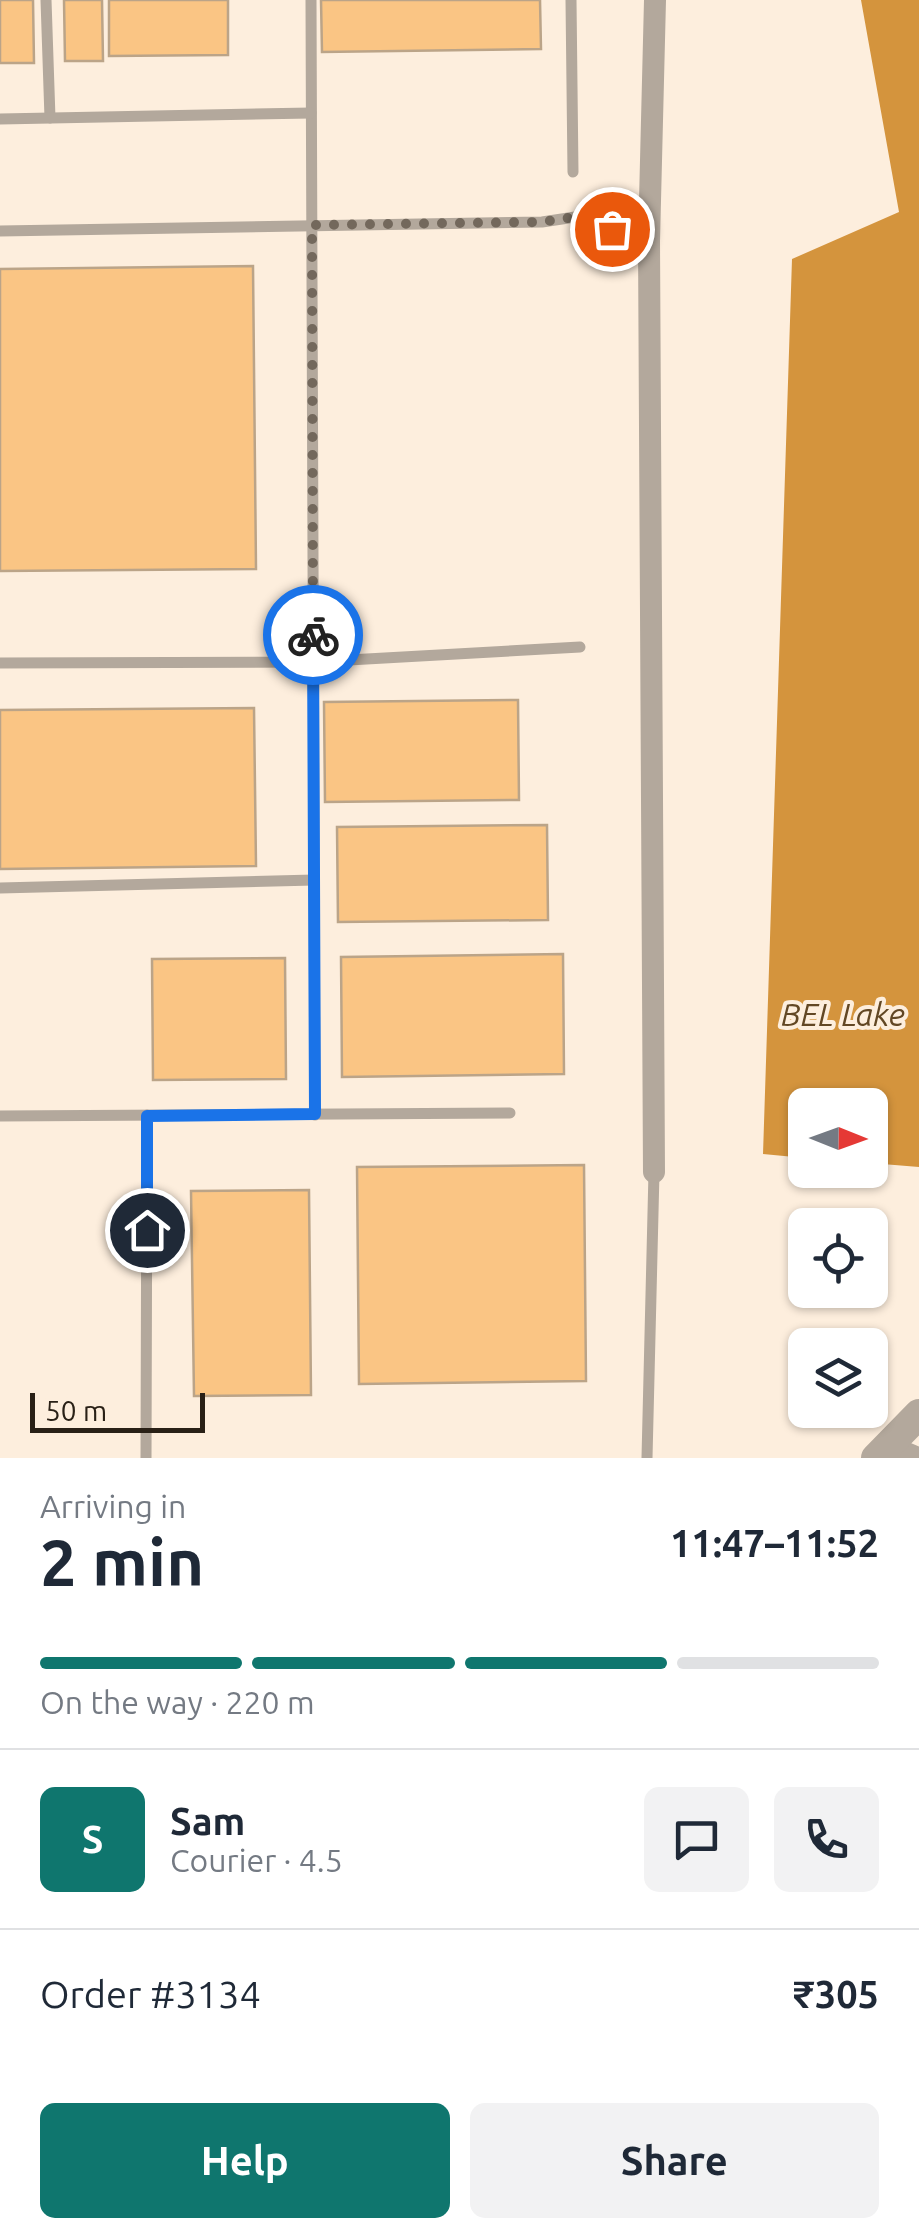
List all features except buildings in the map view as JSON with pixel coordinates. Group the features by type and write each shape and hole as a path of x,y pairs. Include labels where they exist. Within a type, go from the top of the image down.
{"street":[{"path":"654,0 648,241 654,1172"},
{"path":"882,1452 919,1414"},
{"path":"882,1452 918,1458"}],"lane":[{"path":"46,0 50,118"},
{"path":"310,0 315,1114"},
{"path":"571,0 574,172"},
{"path":"0,119 311,112"},
{"path":"0,231 542,222 575,217 648,241"},
{"path":"0,663 313,662 580,647"},
{"path":"0,888 314,880"},
{"path":"0,1116 510,1114"},
{"path":"146,1458 147,1116"},
{"path":"647,1458 654,1172"}],"water":[{"name":"BEL Lake","path":"861,0 919,0 919,1167 888,1164 888,1088 788,1088 788,1156 763,1154 792,259 899,212"}],"way so far":[{"path":"313,635 312,225 542,222 575,217 612,229"}],"route":[{"path":"147,1230 147,1116 315,1114 313,635"}]}
